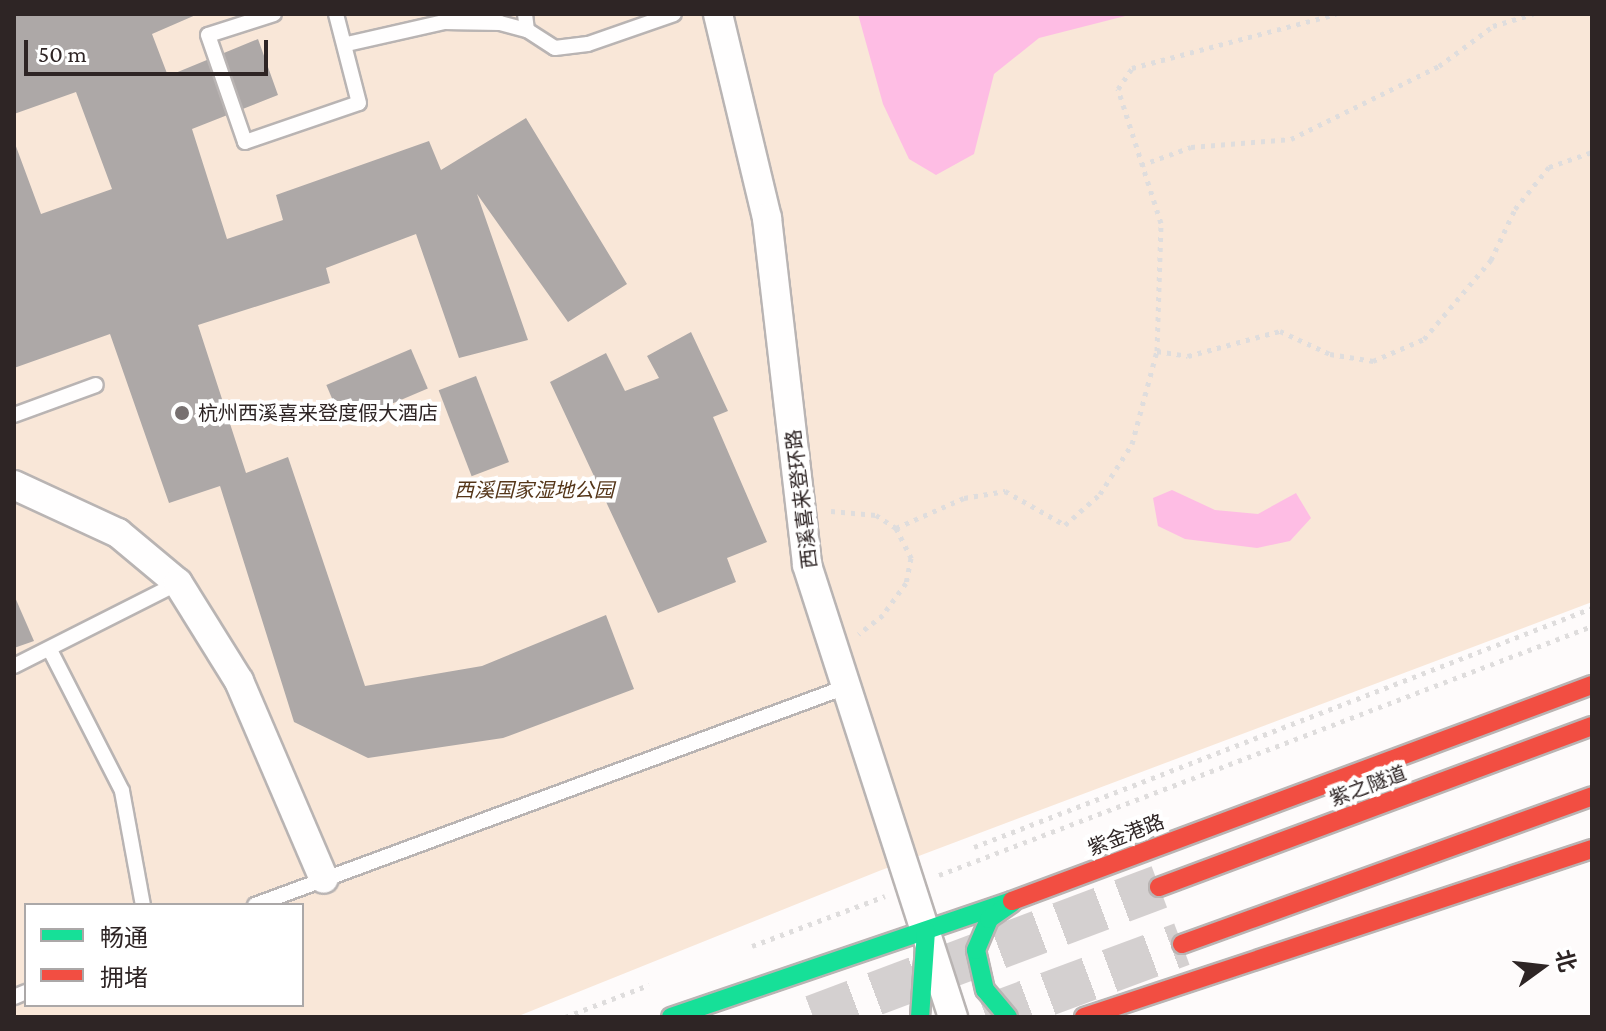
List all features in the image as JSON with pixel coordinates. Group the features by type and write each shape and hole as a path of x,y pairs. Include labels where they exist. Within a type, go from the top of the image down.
{"main road":[{"name":"紫金港路","path":"671,1017 1017,899 1592,685"},
{"name":"紫之隧道","path":"1159,887 1592,726"},
{"path":"1182,944 1592,796"},
{"path":"1084,1017 1592,849"},
{"path":"1295,969 1592,860"},
{"path":"1008,1017 985,990 976,950 989,919 1017,899"},
{"path":"920,1017 926,931"}],"street":[{"name":"西溪喜来登环路","path":"718,14 767,218 807,565 843,688 912,885 953,1017"},
{"path":"14,485 118,533 178,583 239,681 324,879"}],"lane":[{"path":"274,14 208,35 245,142 359,103 347,44 336,14"},
{"path":"525,14 527,30"},
{"path":"347,44 444,22 527,30 555,48 588,44 674,14"},
{"path":"14,415 96,385"},
{"path":"14,666 51,652 178,583"},
{"path":"51,652 122,791 143,903"},
{"path":"260,903 843,688"}],"path":[{"path":"896,528 964,498 1005,491 1065,525 1100,494 1132,444 1157,351 1161,223 1118,89 1132,68 1336,14"},
{"path":"1141,165 1191,147 1291,139 1439,66 1493,26 1533,14"},
{"path":"1157,351 1188,356 1280,331 1330,354 1373,361 1424,339 1491,260 1515,209 1549,167 1592,152"},
{"path":"802,508 876,515 896,528 911,558 906,583 883,615 833,653"},
{"path":"974,847 1592,608"},
{"path":"748,947 1592,626"},
{"path":"565,1017 659,981"}],"green space":[{"name":"西溪国家湿地公园","path":"14,14 1592,14 1592,602 879,871 516,1017 14,1017"}],"shaded area":[{"path":"858,14 1133,14 1039,38 994,74 974,154 936,175 909,159 883,104"},
{"path":"1172,490 1215,510 1258,514 1296,493 1311,518 1290,541 1257,548 1185,539 1158,526 1153,498"}],"building":[{"name":"杭州西溪喜来登度假大酒店","path":"14,14 198,14 152,34 168,76 258,39 278,95 192,129 227,239 283,220 276,195 429,141 441,170 526,118 627,284 568,322 477,194 528,340 459,358 416,234 326,268 330,283 198,325 246,473 288,457 365,686 482,666 606,615 634,689 503,738 368,758 294,722 220,486 169,503 110,334 14,368 14,141 41,214 112,189 76,92 14,114"},
{"path":"691,332 728,411 713,417 767,542 727,558 736,582 658,613 550,382 606,353 625,391 659,378 647,356"},
{"path":"411,349 428,389 343,425 326,385"},
{"path":"476,376 509,462 472,476 439,390"},
{"path":"14,595 34,641 14,648"}],"tunnel":[{"path":"813,1017 1159,887"},
{"path":"986,1017 1182,944"}],"traffic: fast":[{"path":"671,1017 1012,901"},
{"path":"1008,1017 985,990 976,950 989,919 1012,903"},
{"path":"920,1017 926,931"}],"traffic: jam":[{"path":"1012,901 1592,685"},
{"path":"1159,887 1592,726"},
{"path":"1182,944 1592,796"},
{"path":"1084,1017 1592,849"}],"place":[{"name":"杭州西溪喜来登度假大酒店","path":"182,413"}]}
